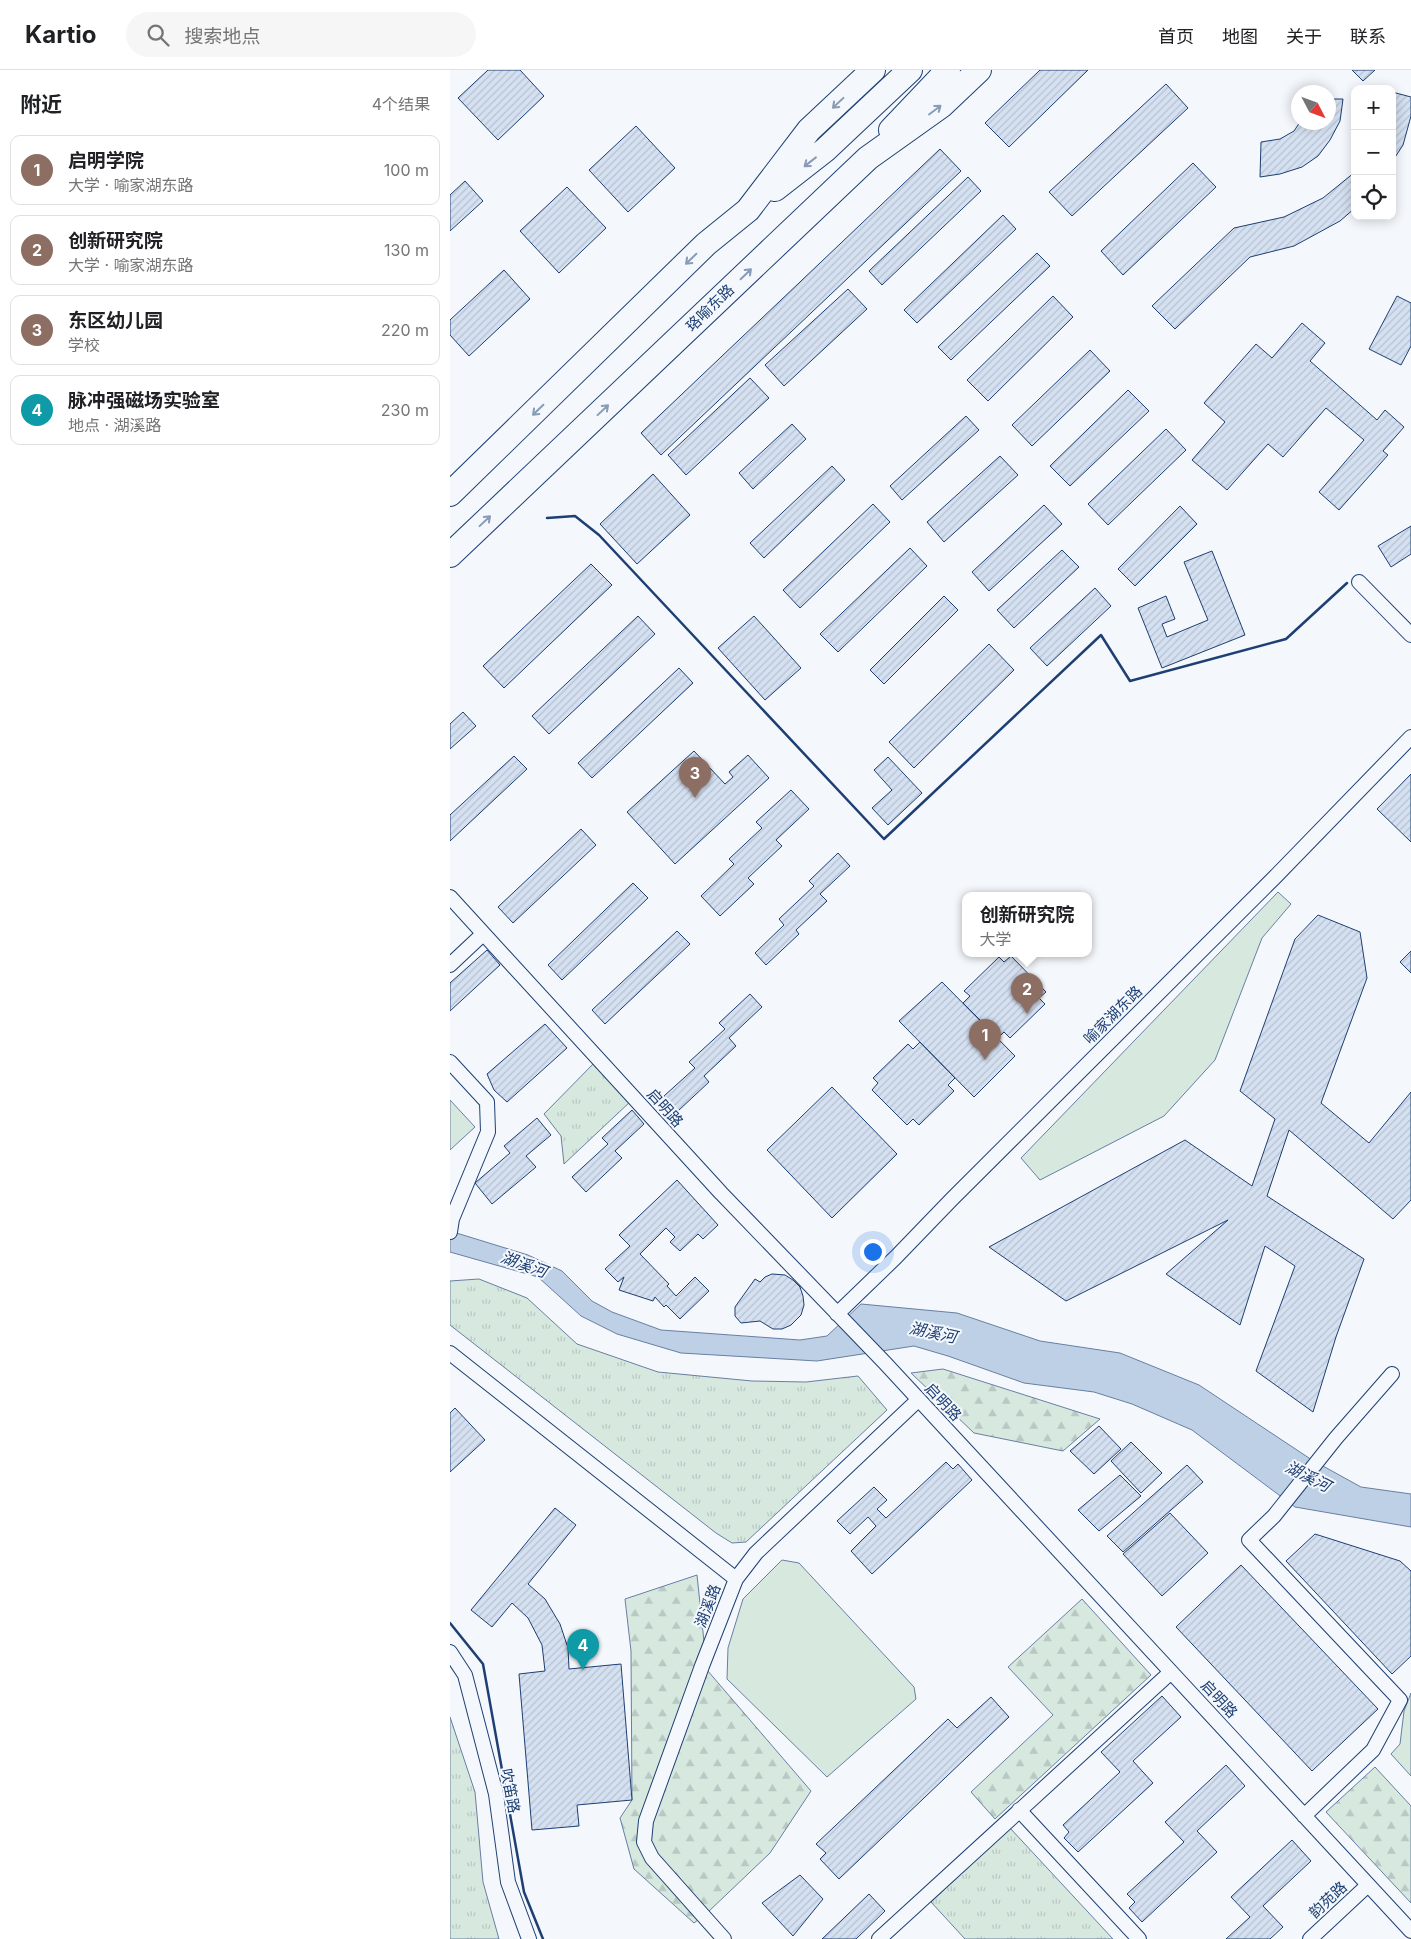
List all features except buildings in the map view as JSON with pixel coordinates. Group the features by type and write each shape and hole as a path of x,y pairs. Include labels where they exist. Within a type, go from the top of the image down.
{"highway":[{"path":"748,210 809,130 873,70"},
{"path":"450,494 706,244 825,150 910,70"},
{"name":"珞喻东路","path":"450,555 868,158 941,106 979,70"},
{"path":"868,158 896,124 941,77"}],"street":[{"path":"1360,582 1411,635"},
{"name":"喻家湖东路","path":"837,1315 1274,878 1411,737"},
{"name":"启明路","path":"450,897 720,1194 885,1364 1411,1931"},
{"path":"450,964 483,934"},
{"path":"450,1062 487,1102 488,1132 451,1226"},
{"name":"湖溪路","path":"450,1353 736,1579 702,1666 646,1821 644,1842 652,1858 724,1939"},
{"path":"1304,1816 1373,1750 1400,1700 1249,1540 1278,1512 1336,1438 1392,1374"},
{"path":"736,1579 756,1553 918,1400"},
{"name":"吹笛路","path":"450,1652 465,1676 496,1794 508,1882 529,1939"},
{"path":"878,1939 1172,1672"},
{"path":"1019,1810 1139,1939"},
{"name":"韵苑路","path":"1310,1939 1368,1885"}],"green space":[{"path":"1278,892 1291,904 1262,938 1215,1060 1164,1116 1040,1180 1021,1158"},
{"path":"596,1061 632,1100 564,1164 561,1136 544,1114"},
{"path":"450,1100 475,1127 450,1150"},
{"path":"479,1279 527,1298 577,1344 658,1372 752,1381 806,1382 858,1376 887,1410 746,1542 732,1543 716,1533 450,1325 450,1281"},
{"path":"943,1369 1100,1419 1063,1451 974,1433 911,1373"},
{"path":"782,1560 799,1563 914,1687 916,1699 827,1777 727,1679 728,1648 743,1599"},
{"path":"697,1575 707,1670 811,1791 770,1853 694,1923 634,1869 620,1818 632,1800 631,1651 625,1599"},
{"path":"1082,1599 1151,1675 995,1819 971,1792 1053,1715 1008,1667"},
{"path":"1411,1693 1411,1776 1391,1754 1400,1744 1404,1711"},
{"path":"450,1717 475,1792 483,1882 499,1939 450,1939"},
{"path":"1375,1767 1411,1806 1411,1903 1326,1812"},
{"path":"1010,1828 1113,1939 965,1939 931,1902"}],"water":[{"name":"湖溪河","path":"450,1231 528,1255 562,1271 592,1301 612,1312 661,1330 800,1340 827,1336 861,1304 957,1313 1040,1341 1120,1353 1199,1385 1312,1460 1361,1487 1411,1494 1411,1527 1295,1507 1192,1430 1132,1404 1094,1392 1024,1383 914,1346 817,1361 681,1353 617,1334 581,1316 538,1277 450,1252"}],"wall":[{"path":"547,518 575,516 599,535 884,839 1101,635 1130,681 1286,639 1347,583"},
{"path":"450,1623 483,1664 524,1892 543,1939"}],"place":[{"name":"东区幼儿园","path":"695,798"},
{"name":"创新研究院","path":"1027,1014"},
{"name":"启明学院","path":"985,1060"},
{"name":"脉冲强磁场实验室","path":"583,1670"}]}
